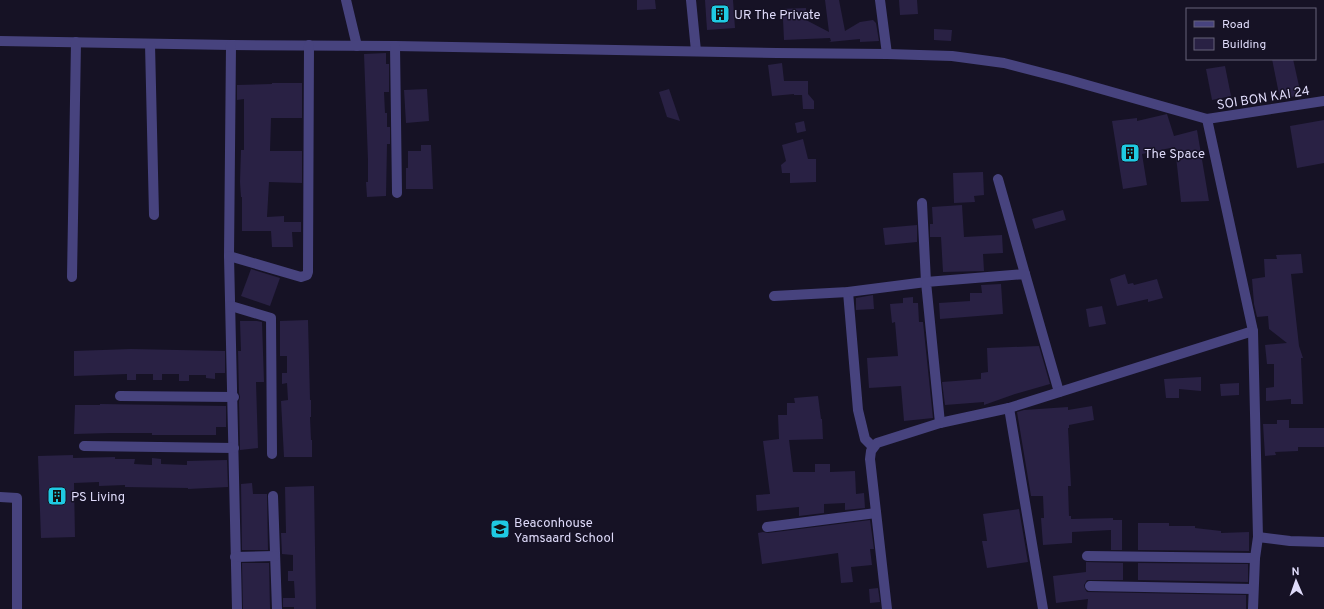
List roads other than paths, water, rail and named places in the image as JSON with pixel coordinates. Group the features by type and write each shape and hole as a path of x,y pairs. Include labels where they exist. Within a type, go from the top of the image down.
{"street":[{"path":"346,0 357,46"},
{"path":"691,0 696,51"},
{"path":"880,0 887,54"},
{"path":"0,41 395,46 952,56 1004,63 1206,119 1253,331 1258,537 1255,558 1253,609"},
{"path":"72,278 76,42"},
{"path":"150,44 154,215"},
{"path":"231,45 230,256 234,397 237,609"},
{"path":"230,256 301,277 307,275 309,45"},
{"path":"395,46 397,193"},
{"name":"SOI BON KAI 24","path":"1206,119 1324,101"},
{"path":"998,180 1059,392"},
{"path":"922,203 926,282 940,423"},
{"path":"774,296 848,292 926,282 1025,274"},
{"path":"848,292 858,410 865,439 873,447"},
{"path":"231,306 271,318 272,454"},
{"path":"887,609 870,459 873,447 876,443 940,423 1009,408 1253,331"},
{"path":"120,396 234,397"},
{"path":"1009,408 1043,609"},
{"path":"84,446 234,448"},
{"path":"273,496 277,609"},
{"path":"0,497 17,498 17,609"},
{"path":"767,527 876,513"},
{"path":"1258,537 1290,541 1324,542"},
{"path":"236,557 275,556"},
{"path":"1086,556 1255,558"},
{"path":"1090,586 1254,589"}],"place":[{"name":"UR The Private","path":"720,14"},
{"name":"The Space","path":"1130,153"},
{"name":"PS Living","path":"57,496"},
{"name":"Beaconhouse Yamsaard School","path":"500,529"}]}
